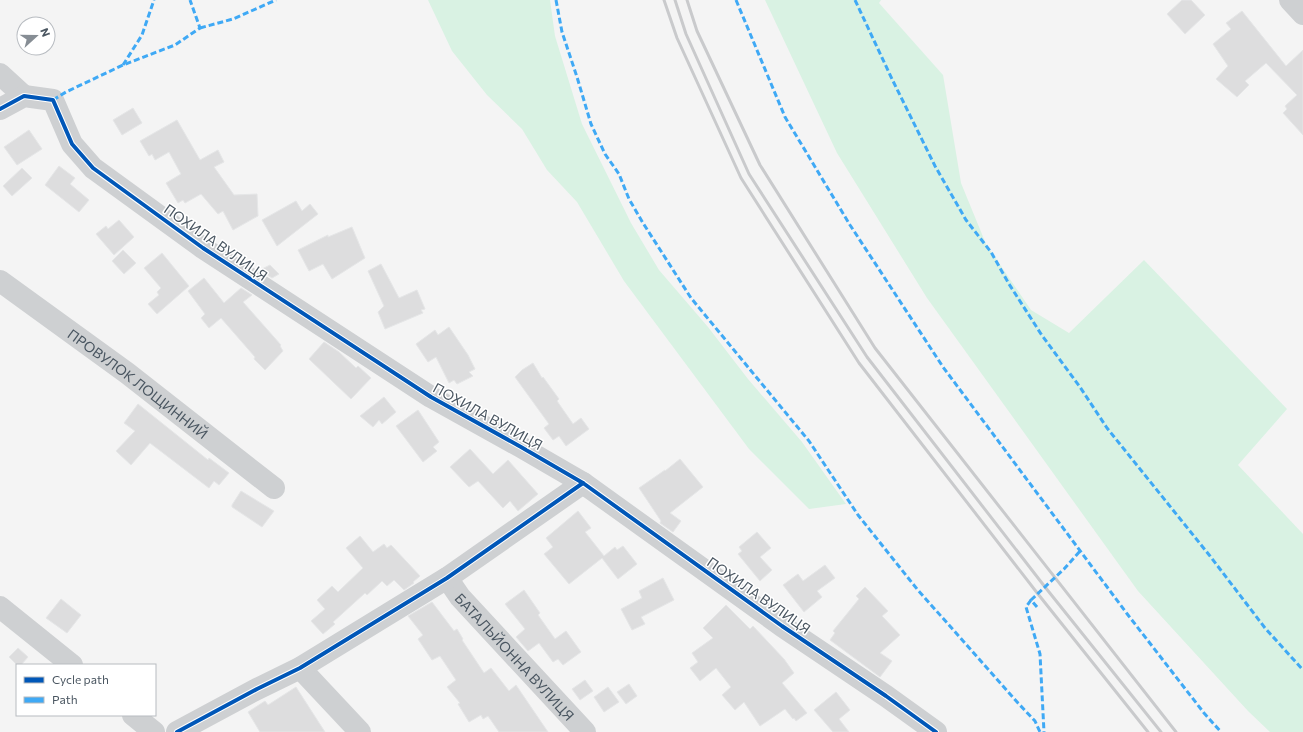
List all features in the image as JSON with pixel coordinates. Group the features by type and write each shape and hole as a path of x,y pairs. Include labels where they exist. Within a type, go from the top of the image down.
{"street":[{"path":"1290,0 1303,14"},
{"path":"0,74 24,96 0,109"},
{"name":"ПОХИЛА ВУЛИЦЯ","path":"24,96 53,100 72,144 93,168 204,248 431,397 583,483 782,626 886,696 936,732"},
{"name":"ПРОВУЛОК ЛОЩИННИЙ","path":"0,281 127,373 274,488"},
{"path":"177,732 257,689 300,668 447,578 583,483"},
{"name":"БАТАЛЬЙОННА ВУЛИЦЯ","path":"447,578 460,597 585,732"},
{"path":"0,607 71,664"},
{"path":"300,668 360,732"},
{"path":"134,716 154,732"}],"green space":[{"path":"428,0 550,0 555,36 582,124 631,223 659,270 708,327 748,379 802,442 846,504 809,509 749,449 624,281 577,202 547,170 522,129 487,95 452,51"},
{"path":"765,0 881,0 879,3 943,75 961,183 986,244 1031,310 1069,333 1144,260 1287,409 1238,465 1303,534 1303,732 1270,732 1248,711 1138,591 927,298 837,153"}],"building":[{"path":"1182,0 1191,0 1205,15 1185,34 1167,14"},
{"path":"1242,11 1286,66 1303,50 1303,135 1283,113 1287,109 1285,106 1297,95 1266,63 1245,81 1249,85 1237,97 1216,79 1228,66 1213,44 1231,29 1226,23"},
{"path":"133,108 142,123 122,135 113,120"},
{"path":"177,120 200,160 218,150 224,162 214,167 234,195 257,194 258,216 233,230 223,211 218,214 201,194 185,203 183,200 178,203 166,183 181,174 169,152 155,160 152,154 149,156 140,141"},
{"path":"29,130 42,149 17,165 4,147"},
{"path":"59,166 75,178 70,184 89,200 79,212 45,185"},
{"path":"22,168 32,178 12,196 3,186"},
{"path":"296,201 302,211 310,204 318,214 277,246 262,220"},
{"path":"119,220 134,237 114,255 96,234 106,226 108,229"},
{"path":"352,227 365,258 332,279 323,264 309,271 298,250 328,235 328,237"},
{"path":"123,250 136,263 124,274 112,261"},
{"path":"162,253 189,286 157,314 148,304 159,295 157,292 161,288 144,268"},
{"path":"381,264 399,298 417,290 425,309 421,310 423,313 385,329 378,312 384,306 368,271"},
{"path":"270,265 279,274 272,278 260,270"},
{"path":"204,278 224,303 241,288 252,295 243,302 281,345 280,346 283,351 265,370 254,359 255,357 221,318 209,328 201,318 205,314 188,291"},
{"path":"449,327 468,355 475,369 469,372 473,376 457,384 454,380 449,383 436,357 428,362 416,344 435,330 438,335"},
{"path":"324,342 339,352 356,368 358,366 371,378 351,399 309,359"},
{"path":"533,363 542,378 543,377 559,399 557,401 573,424 581,418 589,429 566,446 559,436 553,440 544,428 549,424 515,377 522,370"},
{"path":"384,397 396,412 382,424 379,420 373,427 360,416"},
{"path":"138,404 208,460 209,458 229,473 219,485 214,481 209,488 150,443 131,465 116,451 135,431 124,423"},
{"path":"418,410 439,442 433,447 437,451 423,462 396,426"},
{"path":"470,449 493,474 508,460 538,494 518,511 510,501 503,508 478,481 469,487 450,467"},
{"path":"680,459 703,487 670,513 681,521 673,532 660,523 661,521 639,488"},
{"path":"241,491 274,511 262,527 232,507"},
{"path":"578,511 591,528 585,532 604,556 615,547 617,550 623,546 637,564 618,579 602,558 569,584 544,554 553,547 546,538"},
{"path":"757,532 771,548 760,557 772,570 760,581 738,554 742,551 739,547"},
{"path":"360,536 373,552 384,544 387,548 391,545 420,576 413,582 414,583 404,590 394,580 387,586 382,581 367,595 365,593 333,622 335,624 323,634 311,621 325,609 317,600 332,586 338,592 363,568 346,548"},
{"path":"825,565 835,578 817,591 822,597 804,612 783,585 798,574 803,581"},
{"path":"663,578 674,600 641,617 645,624 632,630 621,609 642,598 639,591"},
{"path":"865,587 888,611 882,616 900,635 880,653 892,661 880,677 830,640 835,633 833,631 859,599 856,596"},
{"path":"524,590 540,613 538,615 555,639 566,631 581,652 563,665 558,659 553,662 539,643 528,651 516,637 525,629 505,604"},
{"path":"61,599 81,615 67,633 46,618"},
{"path":"432,602 454,631 457,629 463,639 462,640 484,673 491,668 509,691 516,685 548,732 499,732 488,716 483,719 481,715 469,722 458,704 460,703 447,687 456,680 440,656 432,660 418,639 423,635 408,616"},
{"path":"726,605 750,629 753,626 784,659 794,673 782,683 807,713 796,721 785,709 760,726 744,702 735,710 722,695 731,687 716,668 700,681 690,668 698,662 692,653 713,638 703,628"},
{"path":"18,648 28,657 22,664 16,664 9,657"},
{"path":"585,680 593,691 580,700 572,689"},
{"path":"629,684 637,696 626,704 617,692"},
{"path":"296,687 325,732 260,732 248,712 265,701 268,705"},
{"path":"608,687 619,702 604,712 594,697"},
{"path":"836,692 850,710 839,719 849,732 833,732 814,710"}],"railway":[{"path":"664,0 677,38 741,178 859,363 1038,594 1148,732"},
{"path":"675,0 686,34 749,174 867,357 1045,587 1161,732"},
{"path":"687,0 697,31 760,165 875,348 1176,732"}],"marked path":[{"path":"123,65 142,35 154,0"},
{"path":"53,100 66,92 123,65 175,45 200,28 190,0"},
{"path":"200,28 233,19 276,0"},
{"path":"556,0 562,32 591,124 605,154 619,174 629,199 691,298 809,441 858,515 917,589 1035,721 1040,732"},
{"path":"736,0 785,117 850,225 943,367 1128,615 1204,713 1221,732"},
{"path":"855,0 935,166 966,220 991,252 1009,284 1041,334 1080,387 1107,428 1210,556 1265,628 1303,670"},
{"path":"1037,607 1031,600 1064,569 1080,551"},
{"path":"1031,600 1026,607 1040,654 1044,732"}],"cycle path":[{"path":"0,109 24,96 53,100 72,144 93,168 203,248 431,397 583,483 782,626 886,696 936,732"},
{"path":"177,732 257,689 300,668 447,578 583,483"}]}
